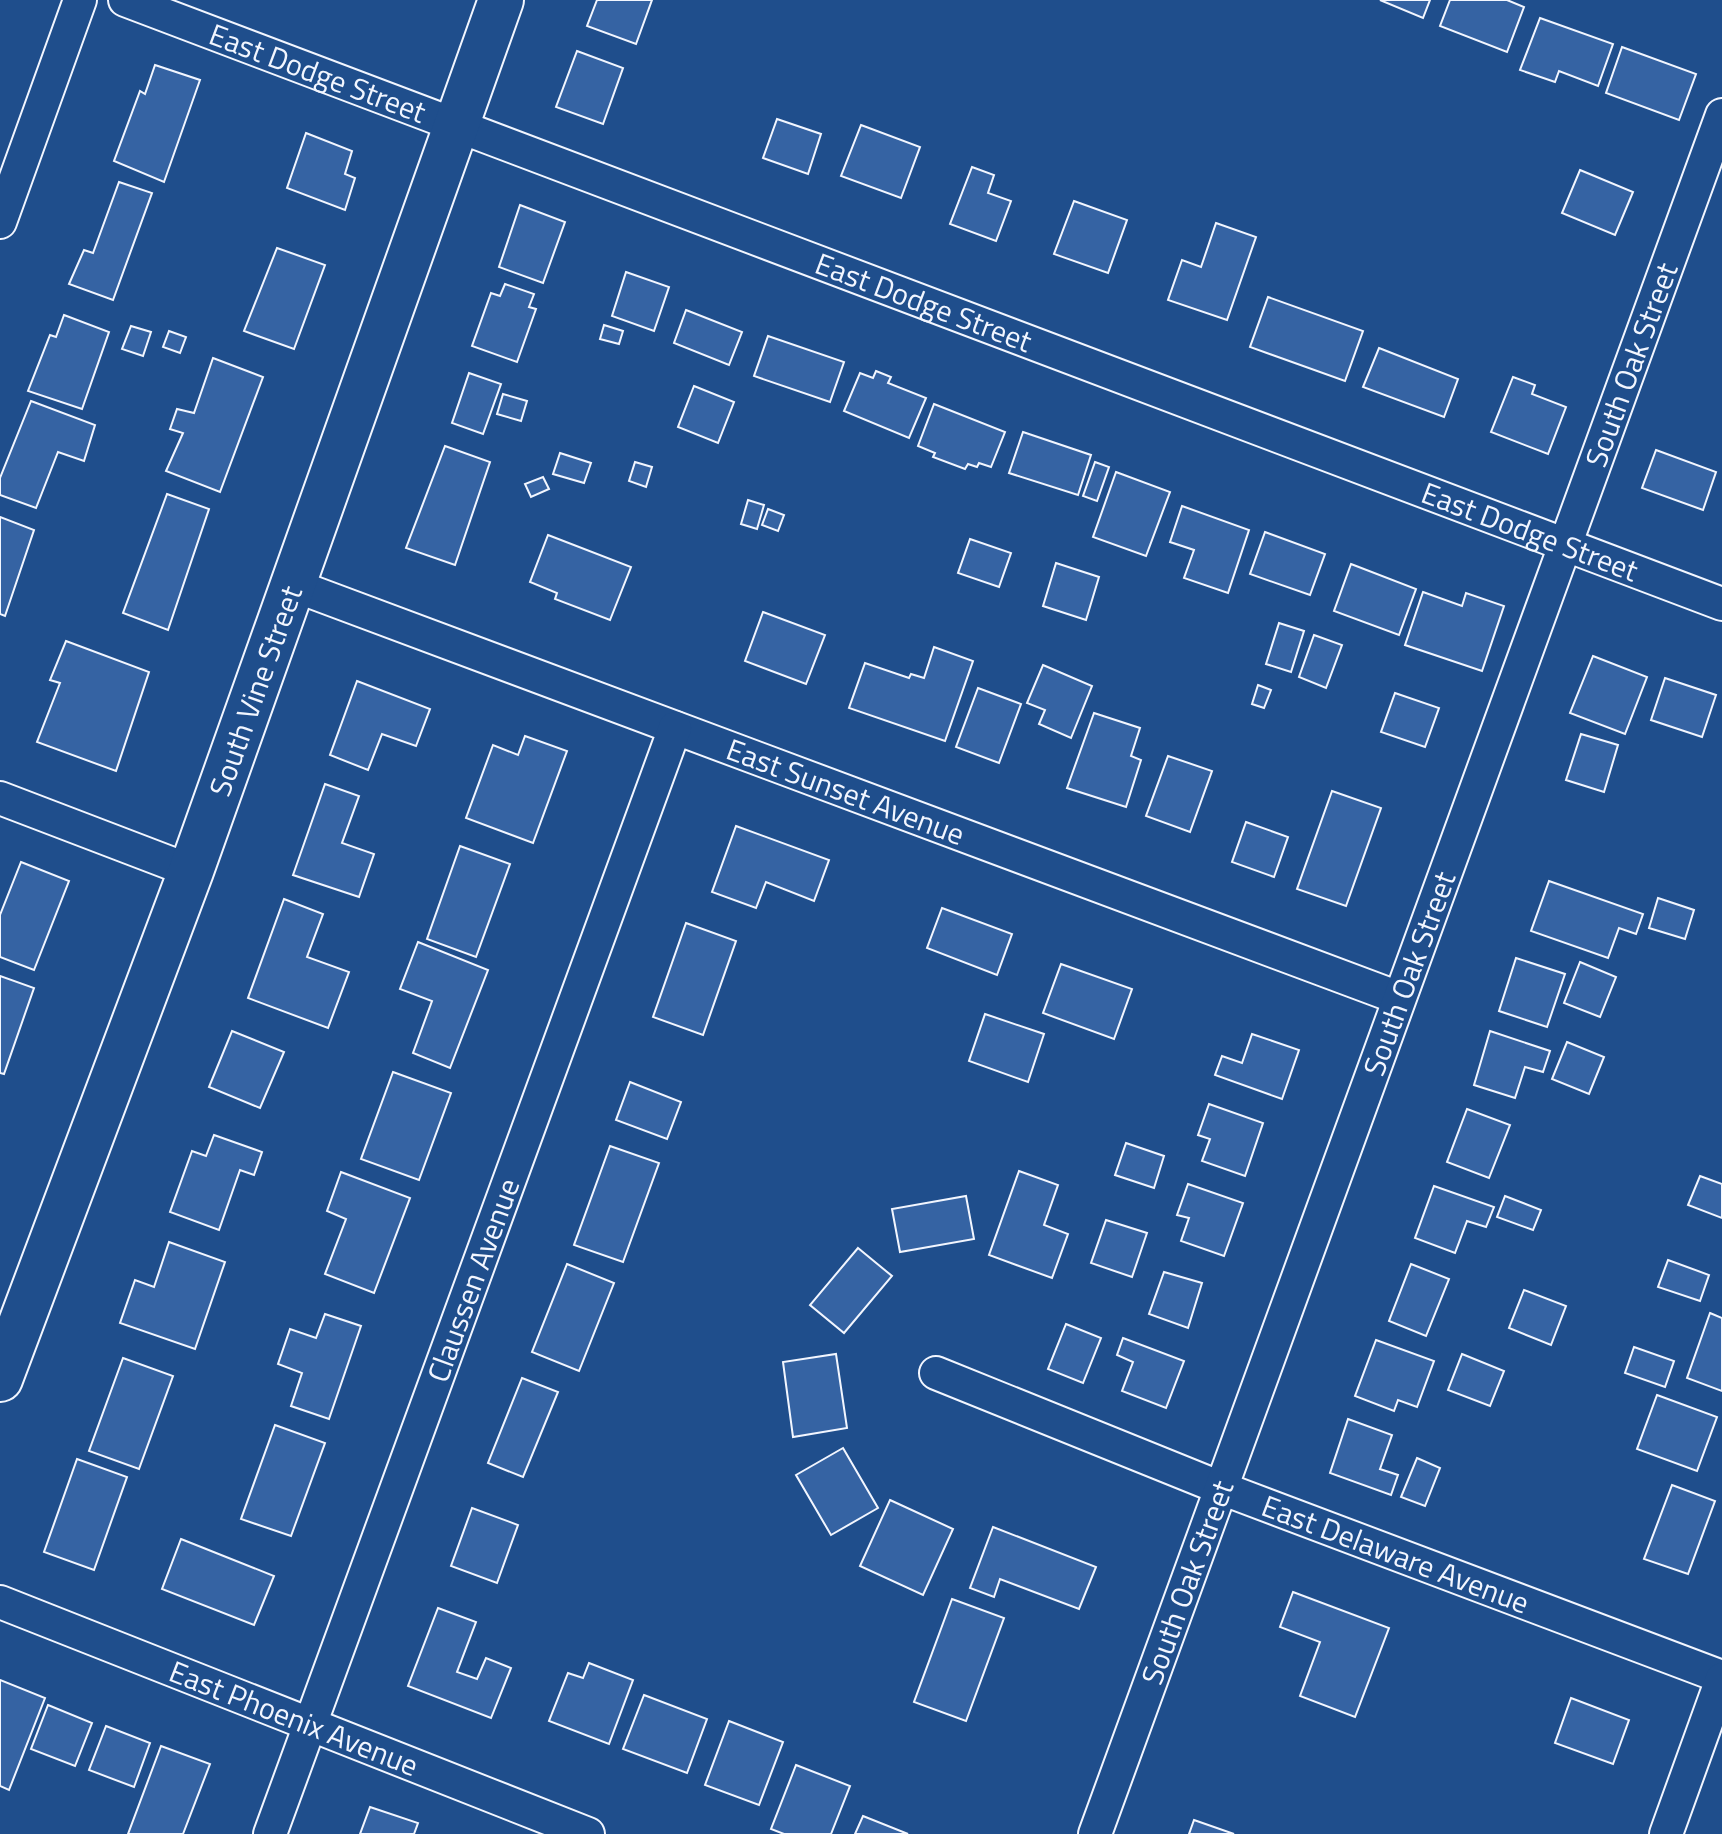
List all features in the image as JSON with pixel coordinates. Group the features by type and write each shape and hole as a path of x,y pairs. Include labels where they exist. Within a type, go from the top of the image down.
{"street":[{"path":"0,222 80,0"},
{"name":"East Dodge Street","path":"125,0 1722,604"},
{"name":"South Vine Street","path":"0,1379 191,871 501,0"},
{"name":"South Oak Street","path":"1095,1834 1722,115"},
{"name":"East Sunset Avenue","path":"293,585 1399,998"},
{"name":"Claussen Avenue","path":"270,1834 675,728"},
{"path":"0,798 191,871"},
{"name":"East Delaware Avenue","path":"936,1373 1221,1488 1722,1678"},
{"name":"East Phoenix Avenue","path":"0,1602 311,1722 588,1834"},
{"path":"1666,1834 1722,1678"}],"building":[{"path":"597,0 652,0 636,44 587,26"},
{"path":"1380,0 1430,0 1423,18"},
{"path":"1450,0 1507,0 1524,7 1507,52 1440,26"},
{"path":"1540,18 1613,44 1598,86 1559,71 1555,82 1520,70"},
{"path":"1622,47 1696,74 1679,120 1606,93"},
{"path":"577,51 623,68 603,124 556,107"},
{"path":"155,65 200,80 164,182 114,161 140,91 145,94"},
{"path":"777,119 821,134 808,174 763,158"},
{"path":"861,125 920,147 901,198 841,176"},
{"path":"306,133 352,151 345,174 355,178 345,210 287,188"},
{"path":"972,167 994,175 988,193 1011,201 996,241 950,224"},
{"path":"1580,170 1633,192 1615,235 1562,213"},
{"path":"119,182 152,193 113,300 69,284 84,250 93,253"},
{"path":"1074,201 1127,220 1108,273 1054,254"},
{"path":"520,205 565,222 543,283 499,267"},
{"path":"1216,223 1256,237 1227,320 1168,300 1182,260 1201,267"},
{"path":"277,248 325,265 294,349 244,331"},
{"path":"626,272 669,287 654,331 612,316"},
{"path":"505,284 534,294 529,307 536,309 517,362 472,346 491,293 500,296"},
{"path":"1268,297 1363,331 1345,381 1250,347"},
{"path":"686,310 742,332 729,365 674,343"},
{"path":"64,315 109,332 82,409 28,391 50,335 56,337"},
{"path":"604,325 623,331 619,344 600,339"},
{"path":"131,326 151,332 143,356 122,349"},
{"path":"169,331 186,337 180,353 163,347"},
{"path":"768,336 844,362 830,402 754,376"},
{"path":"1379,348 1458,379 1444,417 1363,387"},
{"path":"213,358 263,377 220,492 166,471 183,433 170,429 177,409 194,413"},
{"path":"876,371 891,377 888,383 926,398 909,438 844,411 860,373 873,378"},
{"path":"469,373 501,384 483,434 452,423"},
{"path":"1513,377 1535,385 1532,394 1566,407 1548,454 1491,432"},
{"path":"694,386 734,402 718,443 678,427"},
{"path":"503,394 527,401 521,421 497,414"},
{"path":"31,401 95,425 84,461 58,452 36,508 0,495 0,478"},
{"path":"934,404 1005,432 991,467 979,463 977,467 968,464 965,469 933,457 935,453 918,446"},
{"path":"1023,432 1091,455 1078,495 1009,473"},
{"path":"445,446 490,462 455,565 406,548"},
{"path":"1656,450 1716,472 1703,510 1642,488"},
{"path":"560,453 591,463 584,483 553,474"},
{"path":"635,462 652,467 646,487 629,481"},
{"path":"1095,462 1109,467 1097,501 1083,496"},
{"path":"1116,472 1170,492 1146,556 1093,537"},
{"path":"543,477 549,489 531,497 525,484"},
{"path":"167,494 209,509 168,630 123,613"},
{"path":"748,500 764,505 757,529 741,524"},
{"path":"1182,506 1249,530 1228,593 1184,578 1194,550 1170,542"},
{"path":"768,509 784,515 778,531 762,525"},
{"path":"0,517 34,530 5,616 0,614"},
{"path":"1265,532 1325,554 1310,595 1250,574"},
{"path":"548,535 631,567 610,620 555,599 557,593 530,582"},
{"path":"970,539 1011,553 999,587 958,573"},
{"path":"1056,563 1099,577 1086,620 1043,606"},
{"path":"1351,564 1416,589 1399,635 1334,611"},
{"path":"1423,592 1462,606 1466,593 1504,606 1482,671 1405,645"},
{"path":"763,612 825,635 806,684 745,661"},
{"path":"1279,623 1304,631 1291,672 1266,664"},
{"path":"1314,635 1342,645 1326,688 1299,677"},
{"path":"66,641 149,672 116,771 37,742 60,683 50,680"},
{"path":"934,647 973,661 945,741 849,708 865,663 909,678 911,674 924,678"},
{"path":"1593,656 1647,677 1625,734 1570,713"},
{"path":"1043,665 1092,686 1071,738 1039,724 1045,710 1027,703"},
{"path":"1665,678 1716,695 1702,737 1651,720"},
{"path":"357,681 430,709 416,746 382,734 368,770 330,755"},
{"path":"1258,685 1271,690 1264,708 1252,704"},
{"path":"978,688 1021,704 999,763 956,747"},
{"path":"1395,693 1439,708 1425,747 1381,732"},
{"path":"1094,713 1140,728 1131,756 1141,760 1126,807 1067,788"},
{"path":"1581,734 1618,745 1604,792 1566,780"},
{"path":"525,736 567,751 533,843 466,818 493,745 518,755"},
{"path":"1168,756 1212,771 1190,832 1146,816"},
{"path":"325,784 359,796 342,843 374,854 359,897 293,875"},
{"path":"1332,791 1381,808 1346,906 1297,889"},
{"path":"1246,822 1288,837 1274,877 1232,862"},
{"path":"736,826 829,860 814,901 766,882 756,908 712,892"},
{"path":"460,846 510,864 476,957 427,939"},
{"path":"21,862 69,881 34,970 0,957 0,915"},
{"path":"1549,881 1643,914 1636,934 1619,928 1608,958 1531,931"},
{"path":"1658,898 1694,910 1685,939 1649,928"},
{"path":"284,899 323,914 307,957 349,972 328,1028 248,998"},
{"path":"942,908 1012,934 997,975 927,948"},
{"path":"686,923 736,941 703,1035 653,1017"},
{"path":"418,942 488,970 450,1068 413,1053 432,1001 400,989"},
{"path":"1516,958 1565,974 1547,1027 1499,1011"},
{"path":"1580,962 1616,977 1600,1017 1564,1003"},
{"path":"1061,964 1132,989 1114,1039 1043,1013"},
{"path":"0,976 34,988 4,1074 0,1073"},
{"path":"985,1014 1044,1034 1028,1082 969,1061"},
{"path":"232,1031 284,1052 260,1108 209,1087"},
{"path":"1490,1031 1550,1051 1543,1072 1525,1067 1515,1098 1474,1085"},
{"path":"1252,1034 1299,1050 1282,1099 1215,1075 1222,1056 1242,1063"},
{"path":"1567,1042 1604,1057 1589,1094 1552,1079"},
{"path":"393,1072 451,1093 419,1180 361,1159"},
{"path":"630,1082 681,1102 667,1139 616,1120"},
{"path":"1209,1104 1263,1123 1245,1176 1202,1161 1210,1139 1198,1135"},
{"path":"1467,1109 1510,1125 1489,1178 1447,1162"},
{"path":"214,1135 262,1152 254,1175 240,1170 219,1230 170,1212 192,1151 206,1156"},
{"path":"1126,1143 1164,1156 1154,1188 1115,1175"},
{"path":"610,1146 659,1163 623,1262 574,1245"},
{"path":"1019,1171 1058,1185 1044,1225 1068,1234 1052,1278 989,1255"},
{"path":"341,1172 410,1198 374,1293 325,1274 346,1219 327,1211"},
{"path":"1700,1176 1722,1184 1722,1218 1688,1205"},
{"path":"1188,1184 1243,1203 1224,1256 1181,1241 1189,1218 1177,1215"},
{"path":"1434,1186 1494,1207 1486,1227 1467,1221 1455,1253 1415,1238"},
{"path":"966,1196 974,1239 900,1252 892,1209"},
{"path":"1505,1196 1541,1210 1533,1230 1497,1217"},
{"path":"1106,1220 1147,1233 1132,1277 1091,1263"},
{"path":"169,1242 225,1262 195,1349 120,1323 135,1280 154,1287"},
{"path":"858,1248 892,1276 844,1333 810,1305"},
{"path":"1668,1260 1709,1275 1700,1301 1658,1287"},
{"path":"567,1264 614,1283 579,1371 532,1352"},
{"path":"1411,1264 1449,1279 1426,1336 1389,1321"},
{"path":"1164,1272 1202,1283 1188,1328 1149,1314"},
{"path":"1524,1290 1566,1306 1551,1345 1509,1328"},
{"path":"1710,1313 1722,1318 1722,1391 1687,1378"},
{"path":"325,1314 361,1326 329,1419 291,1406 302,1373 278,1364 290,1329 316,1338"},
{"path":"1066,1324 1101,1338 1083,1383 1048,1369"},
{"path":"1123,1338 1184,1361 1166,1408 1122,1391 1133,1362 1117,1355"},
{"path":"1376,1340 1434,1361 1417,1407 1398,1400 1394,1411 1355,1396"},
{"path":"1634,1347 1674,1361 1665,1387 1625,1373"},
{"path":"836,1354 847,1428 793,1437 783,1362"},
{"path":"1462,1354 1504,1371 1490,1406 1448,1390"},
{"path":"123,1358 173,1376 139,1469 89,1451"},
{"path":"522,1378 558,1392 523,1477 488,1463"},
{"path":"1657,1395 1717,1417 1697,1471 1637,1449"},
{"path":"1348,1419 1392,1435 1380,1469 1398,1475 1391,1495 1330,1473"},
{"path":"275,1425 325,1443 291,1536 241,1519"},
{"path":"843,1448 878,1508 831,1535 796,1475"},
{"path":"1417,1458 1440,1468 1425,1506 1401,1497"},
{"path":"77,1459 127,1477 94,1570 44,1552"},
{"path":"1672,1485 1715,1501 1688,1574 1644,1559"},
{"path":"890,1500 953,1529 923,1595 860,1566"},
{"path":"472,1508 518,1525 497,1583 451,1566"},
{"path":"993,1527 1096,1567 1079,1609 1000,1579 994,1597 970,1588"},
{"path":"181,1539 274,1576 254,1625 162,1589"},
{"path":"1293,1592 1389,1628 1355,1717 1300,1696 1320,1642 1280,1627"},
{"path":"952,1599 1004,1618 966,1721 914,1702"},
{"path":"438,1608 476,1622 457,1672 477,1679 486,1658 511,1668 491,1718 408,1686"},
{"path":"589,1663 633,1680 609,1744 549,1721 568,1673 583,1678"},
{"path":"0,1680 45,1698 9,1790 0,1786"},
{"path":"644,1695 707,1719 687,1773 623,1749"},
{"path":"1571,1698 1629,1720 1613,1764 1555,1743"},
{"path":"48,1705 92,1723 75,1766 31,1749"},
{"path":"729,1721 783,1742 759,1805 705,1785"},
{"path":"106,1726 150,1743 134,1787 89,1770"},
{"path":"161,1746 210,1764 183,1834 128,1834"},
{"path":"796,1765 850,1786 831,1834 784,1834 771,1829"},
{"path":"370,1807 418,1823 414,1834 360,1834"},
{"path":"863,1816 908,1834 855,1834"},
{"path":"1194,1820 1234,1834 1189,1834"}]}
